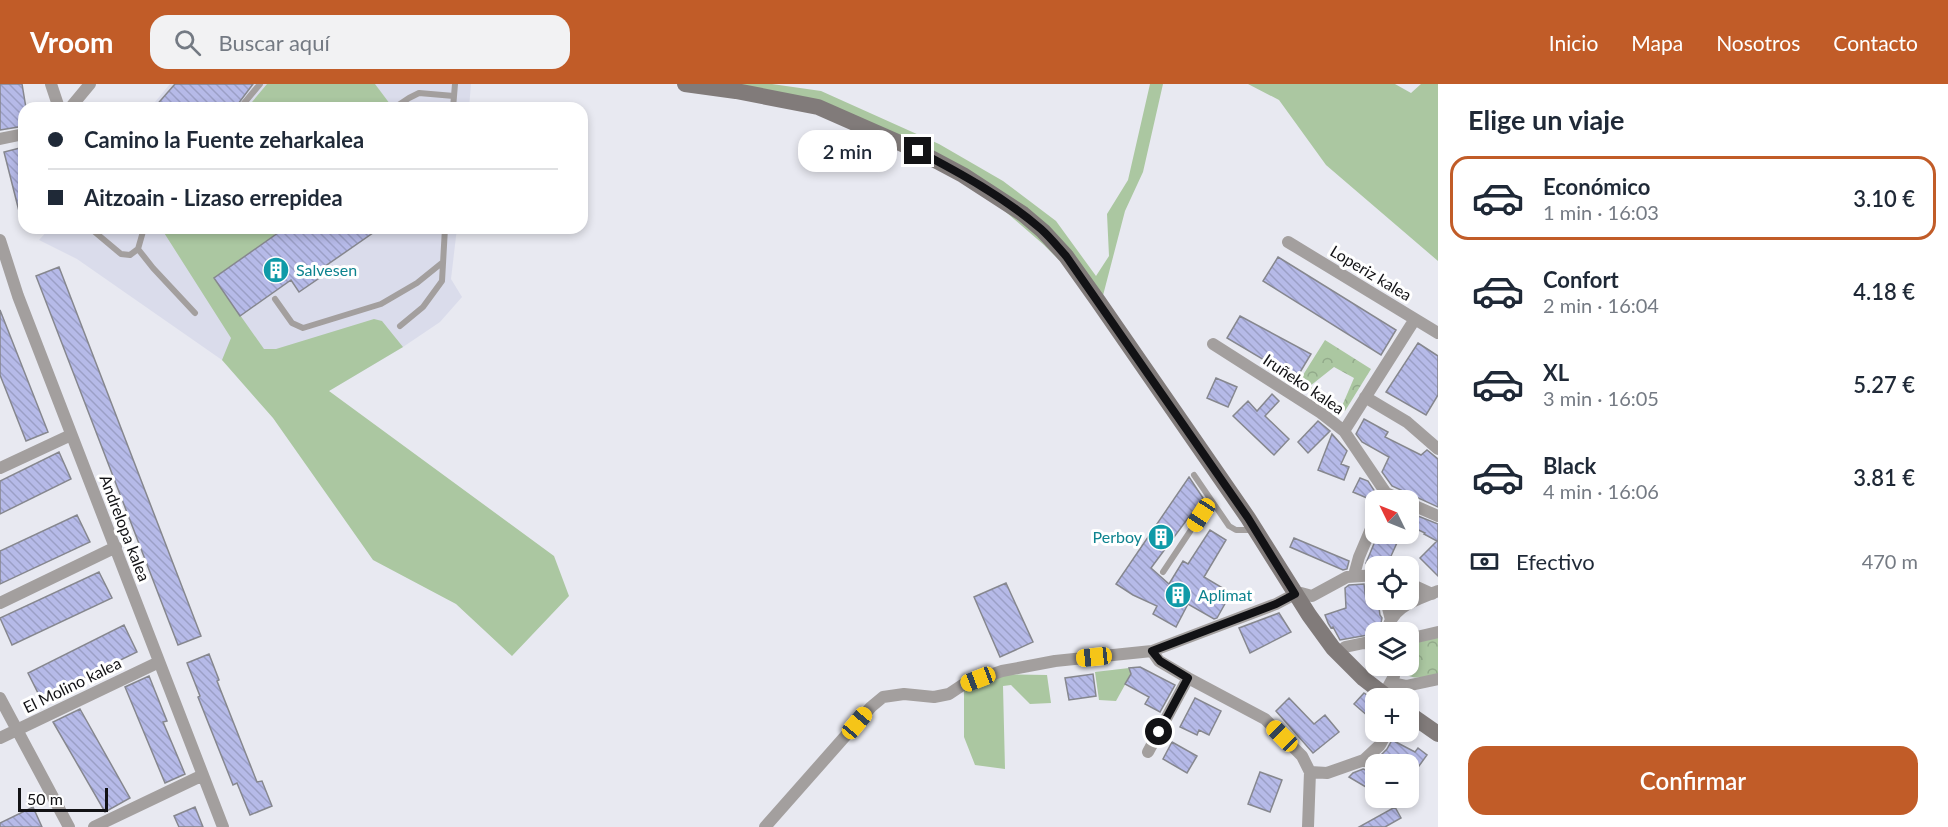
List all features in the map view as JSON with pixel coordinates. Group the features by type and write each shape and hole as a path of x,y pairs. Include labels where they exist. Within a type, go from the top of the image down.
{"street":[{"path":"51,84 57,102"},
{"path":"75,102 90,84"},
{"path":"685,84 818,107 918,151 963,175 1023,214 1043,231 1066,256 1255,530 1295,594 1333,648 1364,679 1381,688"},
{"path":"0,140 18,136"},
{"name":"Andrelopa kalea","path":"0,240 18,296 223,827"},
{"name":"Loperiz kalea","path":"1287,242 1438,333"},
{"name":"Iruñeko kalea","path":"1213,344 1344,430 1415,319"},
{"name":"Iruñeko kalea","path":"1365,398 1407,422 1438,448"},
{"path":"1344,430 1380,490"},
{"path":"0,468 71,435"},
{"path":"1419,508 1438,516"},
{"path":"1354,575 1365,543"},
{"path":"0,603 116,548"},
{"path":"765,827 871,707 883,697 904,694 934,697 949,693 964,684 991,674 1034,665 1152,651 1276,604 1295,594 1312,596 1338,580 1365,574"},
{"path":"1419,587 1435,593"},
{"path":"1392,620 1394,615 1408,602 1435,593"},
{"path":"1389,610 1392,620"},
{"path":"1419,636 1438,632"},
{"path":"1345,646 1365,643"},
{"path":"1152,651 1160,661 1188,678 1265,719 1302,756 1310,771 1308,827"},
{"name":"El Molino kalea","path":"0,738 159,662"},
{"path":"1148,752 1188,678"},
{"path":"1400,688 1438,679"},
{"path":"0,698 69,827"},
{"path":"1419,721 1438,734"},
{"path":"1310,771 1327,773 1365,764"},
{"path":"94,827 203,775"}],"lane":[{"path":"245,102 260,84"},
{"path":"454,102 455,84"},
{"path":"404,102 419,93 454,96"},
{"path":"97,234 121,254 130,255 138,249 142,234"},
{"path":"400,326 423,307 442,281 445,234"},
{"path":"138,249 195,313"},
{"path":"275,299 292,322 303,328 381,304 417,283 443,262"},
{"path":"1194,475 1229,526 1236,530 1255,530"},
{"path":"1163,572 1201,515 1214,505"}],"shaded area":[{"path":"170,84 471,84 470,102 155,102"},
{"path":"44,234 456,234 451,279 462,297 440,322 329,391 222,360 77,259 39,240"}],"green space":[{"path":"267,84 375,84 388,102 252,102"},
{"path":"685,84 772,84 821,91 939,144 1003,181 1056,221 1096,276 1109,256 1107,214 1128,180 1150,84 1163,84 1143,172 1125,211 1100,307 1080,281 1044,245 963,175 872,130 753,94"},
{"path":"1248,84 1395,84 1411,93 1421,84 1438,84 1438,261 1326,165 1279,100"},
{"path":"165,234 274,234 214,278 264,349 276,349 374,319 382,321 403,347 329,391 554,556 569,596 512,656 456,604 373,560 273,418 222,360 231,338"},
{"path":"1325,340 1371,369 1345,411 1298,383","holes":["1334,367 1354,378 1342,406 1310,386"]},
{"path":"1438,637 1438,674 1416,678 1410,676 1419,676 1419,642"},
{"path":"1129,668 1131,674 1116,701 1099,700 1095,672"},
{"path":"991,674 1047,675 1051,703 1030,704 1011,685 1003,686 1005,769 975,765 964,737 964,684"}],"building":[{"path":"0,84 22,84 25,102 18,102 18,127 0,130"},
{"path":"175,84 253,84 240,102 159,102"},
{"path":"18,148 18,207 4,152"},
{"name":"Salvesen","path":"276,234 371,234 324,267 328,272 299,292 291,280 240,316 214,278"},
{"path":"1278,257 1396,330 1381,355 1263,281"},
{"path":"59,267 201,636 178,645 36,276"},
{"path":"0,310 48,432 26,441 0,375"},
{"path":"1240,316 1311,354 1296,379 1227,338"},
{"path":"1418,343 1438,356 1438,395 1426,415 1386,392"},
{"path":"1216,378 1237,387 1228,407 1207,398"},
{"path":"1272,394 1279,401 1265,416 1289,439 1274,455 1233,416 1248,401 1257,411"},
{"path":"1364,419 1388,432 1385,437 1421,455 1427,450 1438,459 1438,507 1419,498 1419,490 1401,490 1392,486 1382,472 1389,457 1362,442 1356,434"},
{"path":"1318,421 1330,431 1308,453 1298,442"},
{"path":"1332,434 1347,451 1341,464 1349,467 1344,480 1318,470"},
{"path":"59,452 71,479 0,514 0,481"},
{"path":"1189,477 1203,498 1151,568 1169,584 1183,561 1188,564 1210,530 1226,540 1204,577 1231,593 1217,618 1214,619 1188,604 1176,627 1153,614 1157,606 1116,584"},
{"path":"1360,478 1368,481 1374,490 1365,490 1365,497 1353,492"},
{"path":"77,515 90,542 0,584 0,551"},
{"path":"1419,516 1438,524 1438,576 1420,558 1437,541 1419,530"},
{"path":"1294,538 1349,561 1347,569 1343,570 1290,547"},
{"path":"1374,544 1396,544 1391,556 1369,556"},
{"path":"99,572 112,598 12,645 0,618"},
{"path":"1006,583 1033,642 1000,657 974,597"},
{"path":"1364,584 1365,610 1379,610 1382,618 1381,622 1365,622 1365,636 1340,640 1325,615 1346,608 1345,588 1349,585"},
{"path":"1279,613 1291,632 1250,653 1239,628"},
{"path":"124,625 137,652 41,699 28,673"},
{"path":"209,654 219,680 217,681 257,782 262,781 272,806 250,815 237,783 233,785 187,663"},
{"path":"1140,667 1175,685 1160,712 1145,704 1149,697 1125,684 1131,674 1129,668"},
{"path":"1093,674 1096,696 1069,700 1065,678"},
{"path":"149,676 167,721 163,722 185,774 165,783 125,687"},
{"path":"1364,693 1365,694 1365,714 1354,704"},
{"path":"1195,698 1221,711 1209,735 1199,730 1197,735 1180,727"},
{"path":"1289,698 1314,724 1325,715 1339,732 1313,753 1276,711"},
{"path":"80,709 130,798 105,812 53,722"},
{"path":"1172,742 1197,756 1187,773 1163,759"},
{"path":"1391,742 1396,742 1415,752 1418,748 1427,755 1419,766 1419,754 1382,754"},
{"path":"1365,770 1365,786 1349,777 1353,773"},
{"path":"1260,772 1282,780 1270,812 1248,804"},
{"path":"33,807 42,827 0,827 0,823"},
{"path":"195,807 203,827 179,827 174,816"},
{"path":"1393,808 1396,808 1401,818 1385,827 1359,827"}],"place":[{"name":"Salvesen","path":"276,270"},
{"name":"Perboy","path":"1161,537"},
{"name":"Aplimat","path":"1178,595"}],"route":[{"path":"918,151 963,175 1023,214 1043,231 1066,256 1248,518 1295,594 1276,604 1152,651 1160,661 1188,678 1159,732"}]}
